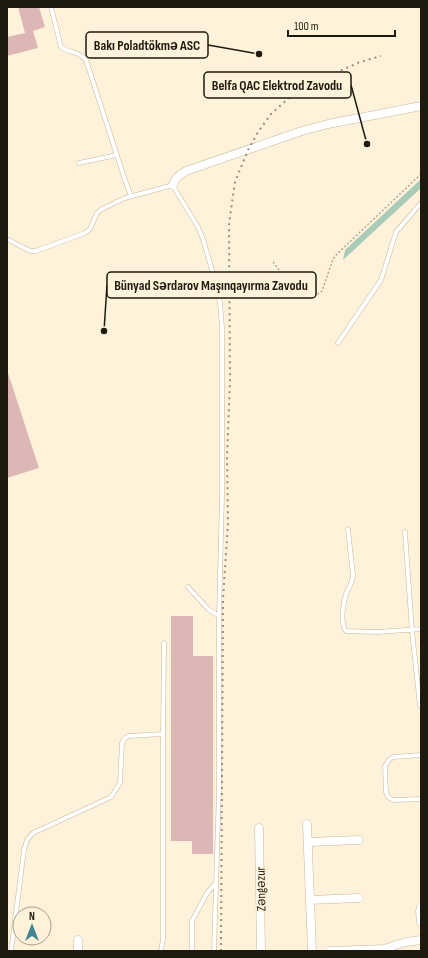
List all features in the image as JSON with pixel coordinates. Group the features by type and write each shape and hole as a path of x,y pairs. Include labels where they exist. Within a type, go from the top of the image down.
{"street":[{"path":"174,185 178,176 186,171 302,131 349,119 421,106"},
{"path":"307,824 312,951"},
{"name":"Zəngəzur","path":"259,828 261,951"},
{"path":"308,842 359,840"},
{"path":"310,900 360,898"},
{"path":"421,907 421,922"},
{"path":"78,940 78,951"},
{"path":"330,951 384,949 406,942 421,940"}],"lane":[{"path":"51,7 61,47 66,51 81,55 86,60 131,196"},
{"path":"79,163 117,155"},
{"path":"7,239 30,251 41,250 85,233 90,229 97,213 125,198 174,185 204,239 220,303 222,412 222,496 219,616 219,790 214,951"},
{"path":"338,343 381,280 396,232 421,203"},
{"path":"348,529 353,576 352,583 346,595 344,606 344,628 346,631 412,631 421,629"},
{"path":"405,532 412,631 420,706"},
{"path":"188,587 208,609 219,616"},
{"path":"161,951 163,939 164,643"},
{"path":"11,951 24,850 27,840 33,833 111,797 120,783 122,743 125,738 129,736 163,734"},
{"path":"421,756 393,757 385,766 386,792 388,797 393,800 421,799"},
{"path":"192,949 192,921 207,893 215,884"}],"path":[{"path":"273,262 296,291 303,295 314,297 318,295 322,291 333,259 338,253 421,174"}],"green space":[{"path":"421,179 421,188 343,260 345,250"}],"building":[{"path":"18,7 39,7 45,27 33,31 38,48 7,56 7,37 25,33"},
{"path":"7,373 39,468 7,478"},
{"path":"171,616 193,616 193,656 213,656 213,854 192,854 192,841 171,841"}],"railway":[{"path":"221,951 223,599 228,524 227,457 230,380 229,224 235,182 248,150 258,132 271,114 290,97 312,83 360,62 381,56"}],"place":[{"name":"Bakı Poladtökmə ASC","path":"259,54"},
{"name":"Belfa QAC Elektrod Zavodu","path":"367,144"},
{"name":"Bünyad Sərdarov Maşınqayırma Zavodu","path":"104,331"}]}
